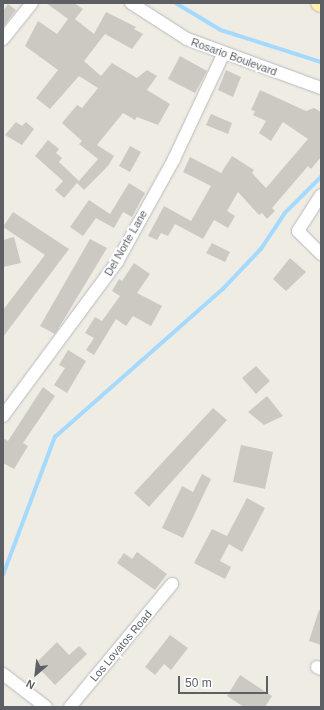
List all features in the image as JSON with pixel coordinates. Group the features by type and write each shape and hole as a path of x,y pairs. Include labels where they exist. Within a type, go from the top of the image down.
{"street":[{"path":"3,39 32,3"},
{"name":"Rosario Boulevard","path":"131,3 187,39 223,55 321,88"},
{"name":"Del Norte Lane","path":"3,416 117,262 174,158 223,55"},
{"path":"321,195 298,231 321,254"},
{"name":"Los Lovatos Road","path":"70,707 172,584"},
{"path":"3,674 46,707"}],"building":[{"path":"46,3 74,3 83,9 75,19 94,34 106,12 136,27 134,29 143,34 132,49 105,34 84,61 101,76 112,63 137,78 147,70 157,76 147,90 170,104 158,125 137,117 135,120 123,113 97,145 114,156 108,166 84,190 77,183 64,198 55,190 63,181 35,156 48,140 59,149 56,153 62,158 59,162 79,181 98,159 79,144 82,141 62,123 77,105 82,108 98,88 79,76 50,109 36,98 58,70 25,46 38,21 57,34 68,19"},
{"path":"8,4 16,10 3,27 3,11"},
{"path":"180,56 207,71 195,93 168,79"},
{"path":"226,70 241,77 233,97 218,90"},
{"path":"260,90 306,111 314,108 321,112 321,157 311,169 308,166 272,208 275,211 267,219 262,213 259,215 238,192 227,211 235,216 228,228 214,220 203,239 175,224 168,236 161,233 157,240 148,236 164,206 191,221 211,186 183,172 190,157 221,173 232,156 254,170 252,173 266,188 308,139 283,122 271,141 259,133 266,121 253,115 255,111 251,110"},
{"path":"211,114 232,123 228,134 206,125"},
{"path":"16,122 22,126 26,122 34,129 22,145 5,135"},
{"path":"130,146 141,152 130,172 119,166"},
{"path":"129,183 145,193 132,217 123,212 114,228 96,218 83,236 70,227 89,200 110,214"},
{"path":"13,212 69,249 3,337 3,310 45,255 3,227"},
{"path":"14,237 21,263 3,267 3,240"},
{"path":"90,239 107,248 55,334 40,326"},
{"path":"212,243 230,252 225,262 206,253"},
{"path":"290,258 306,272 286,291 273,279"},
{"path":"134,263 150,274 137,293 162,306 151,326 133,316 126,326 116,319 94,355 86,350 94,338 85,333 95,317 102,321 120,296 112,291 119,279 122,281"},
{"path":"68,350 86,361 67,393 54,385 65,368 59,365"},
{"path":"256,366 270,381 256,394 242,378"},
{"path":"43,387 55,396 23,443 28,446 14,469 3,463 3,438 8,441"},
{"path":"267,396 283,416 264,425 248,412"},
{"path":"213,408 227,420 149,507 134,493"},
{"path":"241,445 273,452 265,489 233,482"},
{"path":"202,474 211,479 183,538 162,528 182,486 193,492"},
{"path":"247,498 265,508 242,552 229,544 220,561 231,567 225,579 194,563 212,529 227,536"},
{"path":"137,552 167,574 155,590 117,563 124,553 132,559"},
{"path":"319,610 321,611 321,645 309,641"},
{"path":"170,635 188,648 171,670 164,664 155,675 145,667"},
{"path":"57,642 69,655 79,646 87,654 55,685 35,664"},
{"path":"240,675 272,696 265,707 244,707 227,696"}],"waterway":[{"path":"176,3 221,30 321,62"},
{"path":"3,575 55,437 223,289 261,249 285,213 321,177"}]}
